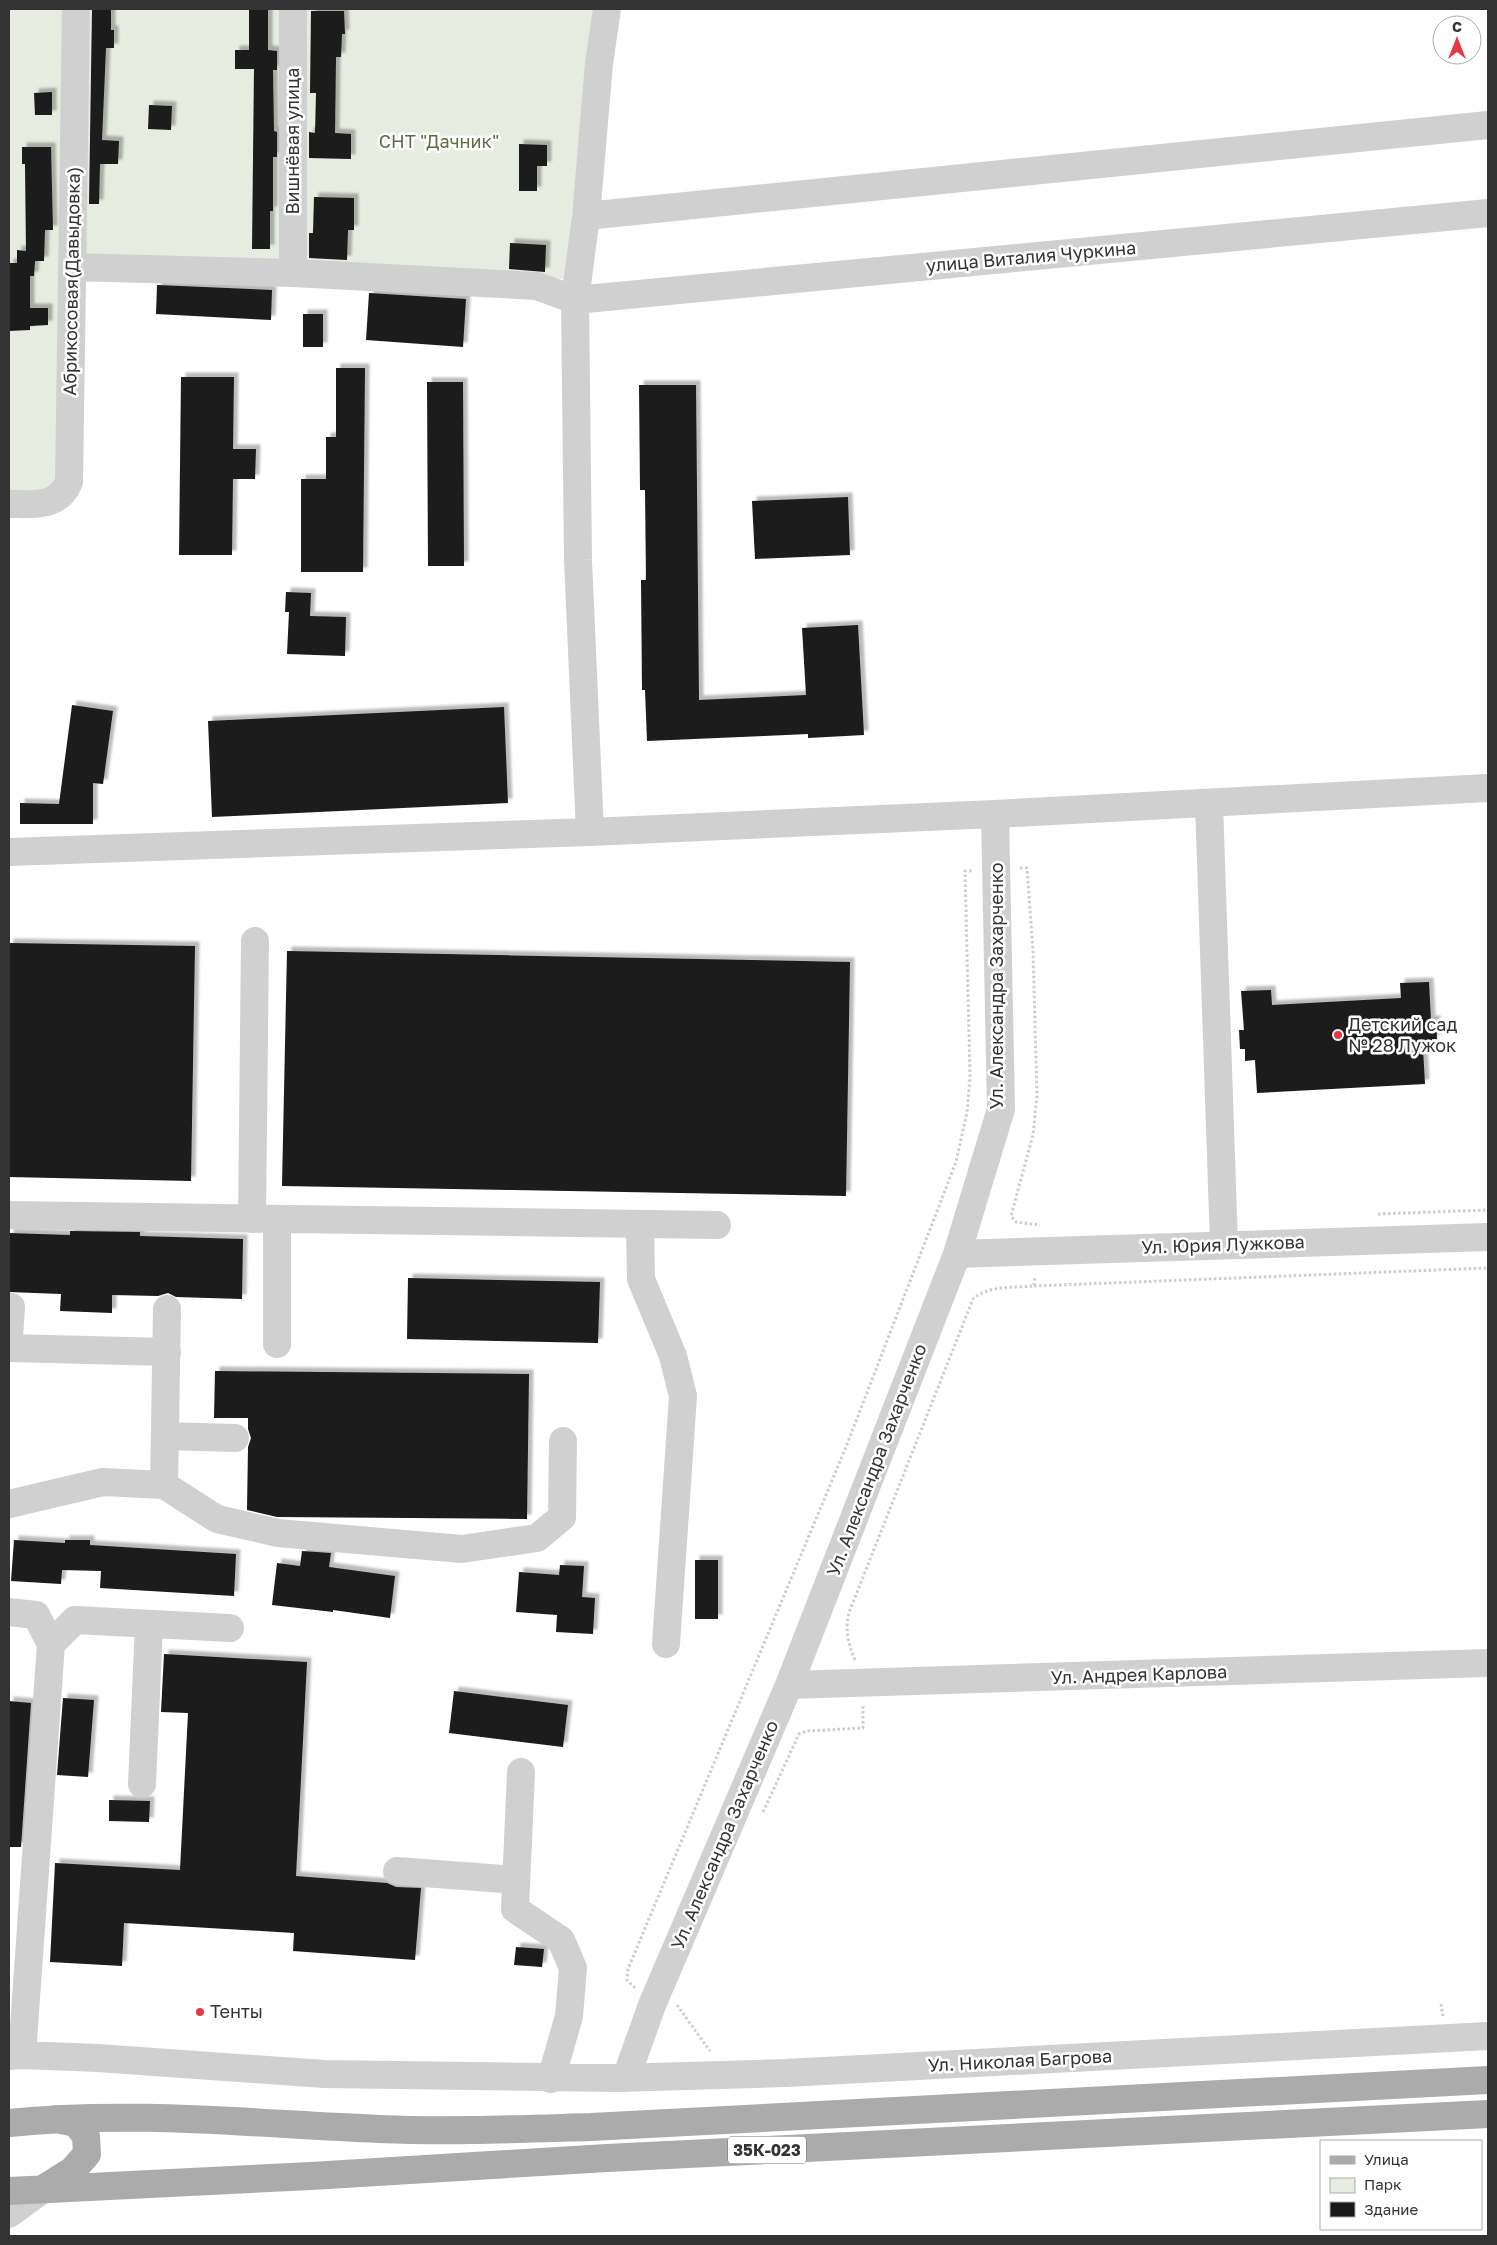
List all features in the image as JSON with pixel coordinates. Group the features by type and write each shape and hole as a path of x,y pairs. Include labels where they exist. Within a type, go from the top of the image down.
{"main road":[{"name":"35К-023","path":"9,2123 53,2119 176,2118 380,2129 474,2131 592,2127 1488,2080"},
{"name":"35К-023","path":"9,2190 312,2176 607,2158 1488,2114"},
{"path":"46,2187 73,2170 87,2154 86,2136 76,2123 53,2119"}],"street":[{"name":"Абрикосовая(Давыдовка)","path":"9,504 45,504 53,501 66,490 69,482 76,9"},
{"name":"Вишнёвая улица","path":"293,9 293,273"},
{"path":"590,832 578,560 575,300 586,216 599,64 607,9"},
{"path":"586,216 1488,125"},
{"name":"улица Виталия Чуркина","path":"575,300 1488,213"},
{"path":"72,267 293,273 537,286 575,300"},
{"path":"9,852 590,832 995,814 1488,788"},
{"path":"1208,803 1224,1245"},
{"name":"Ул. Александра Захарченко","path":"626,2078 672,1999 789,1685 957,1254 1001,1109 995,814"},
{"path":"255,941 264,1219 277,1344"},
{"path":"9,1215 717,1225"},
{"path":"640,1224 641,1279 673,1356 683,1396 666,1644"},
{"name":"Ул. Юрия Лужкова","path":"957,1254 1036,1238 1224,1245 1488,1237"},
{"path":"9,1336 11,1307"},
{"path":"164,1485 167,1309"},
{"path":"9,1348 167,1352"},
{"path":"165,1436 235,1438"},
{"path":"9,1504 103,1482 164,1485 217,1519 278,1533 462,1549 537,1538 562,1518 563,1441"},
{"path":"9,1612 74,1620 230,1628"},
{"path":"15,2056 51,1644 36,1616"},
{"path":"51,1644 74,1620"},
{"path":"142,1784 149,1624"},
{"name":"Ул. Андрея Карлова","path":"789,1685 1488,1664"},
{"path":"521,1772 515,1909 561,1940 573,1968 569,2016 551,2079"},
{"path":"397,1871 516,1880"},
{"name":"Ул. Николая Багрова","path":"15,2056 324,2074 551,2079 626,2078 786,2073 1488,2036"},
{"path":"9,2214 46,2187"}],"path":[{"path":"713,2056 672,1999 636,1989 627,1980 628,1969 846,1447 956,1162 967,1112 970,1077 965,871 1028,868 1033,951 1037,1096 1033,1135 1011,1216 1036,1238"},
{"path":"1375,1214 1488,1210"},
{"path":"1034,1286 1036,1238 1046,1225"},
{"path":"760,1819 799,1734 807,1731 864,1728 863,1683 849,1644 846,1627 848,1616 972,1299 979,1293 987,1290 1034,1286 1488,1268"}],"green space":[{"name":"СНТ \"Дачник\"","path":"9,9 593,9 565,279 64,263 63,471 55,486 9,497"}],"building":[{"path":"92,9 111,9 111,30 114,30 114,48 106,48 102,140 119,141 118,164 100,164 99,204 89,204"},
{"path":"249,10 268,10 268,50 277,51 277,70 273,70 274,131 277,132 277,157 273,157 273,211 270,211 270,249 252,249 254,69 235,69 235,50 249,50"},
{"path":"311,11 344,11 345,34 342,34 341,57 336,57 335,133 351,134 351,159 309,158 309,132 315,133 316,93 310,93"},
{"path":"52,92 52,115 35,115 34,93"},
{"path":"149,105 172,106 171,130 148,129"},
{"path":"519,144 547,145 547,166 537,166 537,191 519,191"},
{"path":"22,147 51,147 53,230 45,230 44,261 35,261 34,276 30,276 30,308 48,308 48,325 30,326 30,330 9,331 9,263 17,263 17,250 26,251 25,164 22,164"},
{"path":"314,197 354,198 354,230 348,230 347,260 309,258 309,233 313,233"},
{"path":"510,243 546,245 545,272 509,269"},
{"path":"157,285 272,290 271,320 156,314"},
{"path":"369,293 466,299 463,347 366,340"},
{"path":"303,314 323,314 323,347 303,347"},
{"path":"336,368 365,368 363,572 301,572 301,479 326,479 326,437 336,437"},
{"path":"181,377 234,377 233,449 256,449 255,479 233,479 232,555 179,555"},
{"path":"427,382 463,382 464,566 428,566"},
{"path":"639,385 696,385 699,700 806,695 802,628 858,625 864,735 808,738 808,734 647,741 645,690 642,690 641,580 646,580 645,490 640,490"},
{"path":"848,497 850,555 755,559 752,501"},
{"path":"286,592 311,593 310,616 346,617 345,656 287,654 289,612 285,612"},
{"path":"72,705 113,711 103,784 93,783 93,824 20,824 20,803 59,804"},
{"path":"504,707 508,803 212,817 208,721"},
{"path":"9,943 195,946 191,1181 9,1177"},
{"path":"287,951 850,962 846,1196 282,1186"},
{"name":"Детский сад № 28 Лужок","path":"1429,982 1431,1020 1436,1020 1437,1039 1432,1039 1433,1049 1423,1049 1425,1084 1257,1093 1255,1060 1245,1061 1245,1049 1240,1049 1239,1030 1244,1030 1241,991 1271,990 1272,1005 1401,998 1400,983"},
{"path":"70,1231 140,1232 140,1236 243,1239 242,1299 176,1297 168,1293 158,1296 112,1295 112,1313 60,1311 61,1294 9,1292 9,1233 70,1235"},
{"path":"408,1278 600,1282 598,1343 407,1339"},
{"path":"215,1371 529,1374 527,1519 277,1517 247,1510 248,1447 251,1438 248,1429 248,1418 214,1418"},
{"path":"14,1540 65,1543 65,1540 90,1540 90,1545 236,1554 234,1596 100,1588 101,1571 62,1570 61,1584 11,1581"},
{"path":"302,1551 331,1553 329,1567 395,1576 390,1618 333,1610 333,1612 272,1605 277,1563 300,1566"},
{"path":"695,1560 718,1560 718,1619 695,1619"},
{"path":"560,1565 584,1566 582,1597 595,1598 593,1634 556,1632 557,1615 516,1612 519,1572 559,1575"},
{"path":"164,1654 307,1662 296,1876 387,1883 396,1887 421,1888 415,1960 293,1951 294,1933 124,1923 122,1966 50,1962 55,1863 180,1870 188,1713 161,1712"},
{"path":"454,1691 568,1705 563,1747 449,1733"},
{"path":"63,1698 94,1700 88,1777 57,1775"},
{"path":"9,1701 31,1703 21,1847 9,1847"},
{"path":"109,1800 150,1801 149,1822 109,1821"},
{"path":"516,1947 544,1949 542,1967 514,1965"}],"place":[{"name":"Детский сад № 28 Лужок","path":"1338,1035"},
{"name":"Тенты","path":"200,2012"}]}
